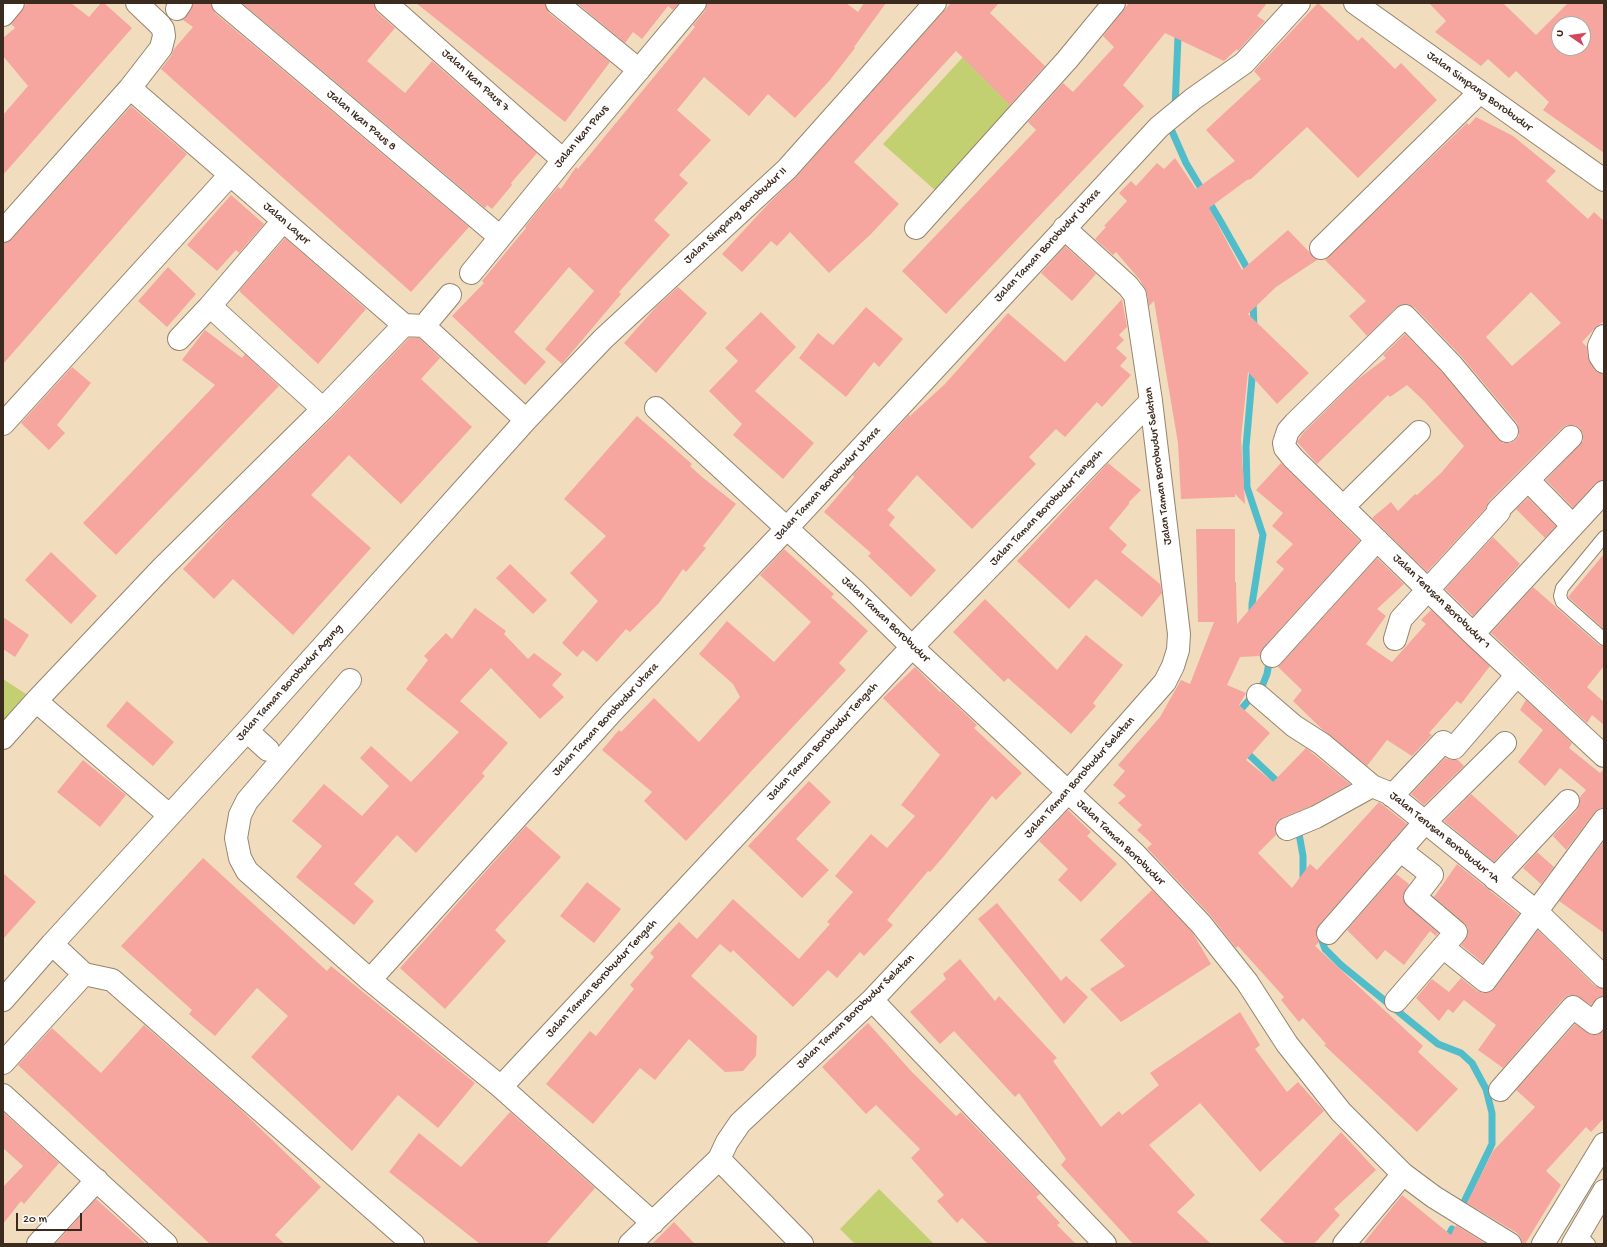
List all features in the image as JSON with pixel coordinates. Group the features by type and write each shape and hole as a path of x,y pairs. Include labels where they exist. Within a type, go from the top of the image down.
{"street":[{"path":"3,14 13,3"},
{"path":"3,231 130,88 161,48 164,36 163,29 137,3"},
{"name":"Jalan Ikan Paus 8","path":"223,3 500,237"},
{"name":"Jalan Ikan Paus 7","path":"386,3 563,160"},
{"path":"557,3 639,70"},
{"name":"Jalan Ikan Paus","path":"471,273 563,160 695,3"},
{"name":"Jalan Simpang Borobudur II","path":"526,420 603,338 787,169 935,3"},
{"path":"916,228 1067,60 1114,3"},
{"name":"Jalan Taman Borobudur Utara","path":"370,980 612,712 787,528 1159,127 1244,63 1299,3"},
{"name":"Jalan Simpang Borobudur","path":"1355,3 1604,180"},
{"name":"Jalan Layur","path":"130,88 283,221 414,326 526,420"},
{"path":"1321,248 1480,92"},
{"path":"3,424 230,175"},
{"path":"179,339 210,306 283,221"},
{"name":"Jalan Taman Borobudur Selatan","path":"630,1244 719,1159 727,1142 740,1123 872,1000 1068,792 1165,682 1178,650 1179,634 1151,401 1135,295 1128,286 1064,228"},
{"path":"3,738 162,568 323,409 450,295"},
{"path":"210,306 323,409"},
{"name":"Jalan Terusan Borobudur 1","path":"1507,431 1451,364 1405,316 1295,423 1288,431 1284,443 1287,452 1343,507 1516,676 1604,756"},
{"path":"1604,336 1599,346 1600,356 1604,362"},
{"name":"Jalan Taman Borobudur Tengah","path":"501,1087 912,647 1151,401"},
{"name":"Jalan Taman Borobudur","path":"656,408 855,591 912,647 1134,853 1201,924 1247,982 1287,1044 1342,1112 1403,1174 1434,1197 1510,1244"},
{"name":"Jalan Taman Borobudur Agung","path":"3,1000 526,420"},
{"path":"1343,507 1419,432"},
{"path":"1395,639 1401,619 1427,589 1499,512 1498,510 1571,437"},
{"path":"1528,480 1572,525"},
{"path":"1473,634 1604,492"},
{"path":"1272,656 1377,540"},
{"path":"1392,796 1443,742 1454,748 1516,676"},
{"path":"350,680 247,801 240,815 236,838 240,858 247,871 370,980 501,1087 653,1223"},
{"name":"Jalan Terusan Borobudur 1A","path":"1258,695 1294,726 1322,744 1372,786 1392,796 1537,912 1604,977"},
{"path":"36,701 169,815"},
{"path":"247,731 268,750"},
{"path":"1328,933 1425,822 1505,743"},
{"path":"1295,826 1372,786"},
{"path":"1495,879 1568,801"},
{"path":"1444,947 1485,981 1604,820"},
{"path":"1396,1001 1456,932 1415,897 1432,875 1400,850"},
{"path":"52,944 84,974 112,980 413,1244"},
{"path":"3,1062 84,974"},
{"path":"872,1000 1105,1244"},
{"path":"1500,1090 1573,1007 1594,1023 1603,1012"},
{"path":"3,1095 166,1244"},
{"path":"1543,1244 1604,1144"},
{"path":"719,1159 802,1244"},
{"path":"1344,1244 1403,1174"},
{"path":"38,1244 97,1180"},
{"path":"1580,1241 1604,1191"}],"lane":[{"path":"1604,537 1562,588 1560,596 1562,602 1604,639"}],"green space":[{"path":"963,57 1014,108 937,192 883,144"},
{"path":"3,679 26,694 3,721"},
{"path":"879,1189 934,1244 855,1244 840,1229"}],"building":[{"path":"27,3 71,3 89,17 101,3 104,3 132,28 3,175 3,115 28,86 3,56 3,38 15,28 11,24"},
{"path":"193,3 211,3 215,13 469,227 411,292 161,69 171,56 174,49 193,27 183,20 191,10"},
{"path":"242,3 374,3 377,12 395,28 367,61 405,93 432,61 537,153 511,183 512,185 492,209 487,205 485,208"},
{"path":"416,3 545,3 549,13 610,62 565,122"},
{"path":"577,3 679,3 673,10 668,6 642,39 633,32 625,43"},
{"path":"707,3 846,3 858,12 864,3 886,3 854,47 855,48 830,80 795,118 768,94 749,116 704,77 677,110 711,140 679,175 688,183 654,220 670,235 619,292 621,294 562,364 545,349 594,291 569,267 514,332 546,362 525,385 452,316 484,283 482,281 526,228 525,227 541,207 558,187 561,189 576,167 578,169 695,27 693,25 705,11"},
{"path":"951,3 999,3 990,13 1045,66 1010,105 956,51 854,162 899,204 871,234 829,273 790,232 777,246 771,241 742,272 722,254 769,203 796,177"},
{"path":"1129,3 1267,3 1257,16 1265,21 1238,51 1237,49 1224,61 1165,33 1123,85 1144,106 946,314 902,271 1036,130 1028,122 1063,83 1073,92 1114,47 1103,36"},
{"path":"1318,3 1358,41 1362,37 1395,69 1401,63 1437,100 1358,178 1307,127 1251,179 1247,180 1209,208 1242,270 1288,230 1317,260 1276,287 1248,314 1309,373 1277,404 1248,372 1241,438 1245,504 1235,494 1235,497 1181,499 1178,443 1154,301 1149,306 1147,293 1140,280 1116,252 1113,255 1095,239 1106,227 1104,226 1127,201 1119,193 1131,181 1136,186 1157,163 1164,169 1175,158 1196,189 1235,161 1206,130 1261,79 1254,71"},
{"path":"1429,3 1503,3 1536,35 1551,20 1551,56 1591,56 1591,16 1555,16 1568,3 1604,3 1604,153 1543,110 1549,102 1516,71 1509,78 1488,59 1481,66 1435,32 1446,21"},
{"path":"131,106 187,154 3,364 3,243 12,239"},
{"path":"1476,117 1513,136 1556,171 1546,181 1588,219 1594,212 1604,221 1604,321 1597,326 1582,342 1587,347 1588,358 1594,369 1598,373 1604,374 1604,480 1595,484 1573,508 1546,480 1583,441 1583,434 1580,428 1574,425 1567,425 1562,428 1489,501 1486,508 1427,572 1372,518 1391,502 1398,511 1415,494 1417,495 1441,473 1464,446 1424,401 1407,385 1390,397 1388,395 1317,464 1297,442 1304,432 1358,379 1386,358 1383,355 1405,334 1442,372 1498,439 1503,443 1510,443 1515,441 1519,436 1517,423 1461,356 1414,307 1408,304 1402,304 1397,307 1367,336 1349,316 1366,301 1325,260 1467,123 1469,125","holes":["1531,292 1561,323 1512,366 1486,337"]},
{"path":"231,195 264,224 239,253 236,250 217,271 187,245"},
{"path":"285,238 366,309 318,364 239,291"},
{"path":"1065,246 1096,274 1072,301 1041,273"},
{"path":"168,267 196,294 167,327 138,301"},
{"path":"678,287 707,313 656,373 624,343 656,307"},
{"path":"1122,299 1127,327 1119,335 1124,340 1116,348 1127,358 1120,366 1131,375 1102,407 1097,402 1065,437 1056,429 1029,457 1036,464 972,529 917,475 887,510 895,517 889,525 936,570 911,597 868,556 871,553 824,512 854,477 853,475 909,415 910,416 945,384 1008,313 1065,362"},
{"path":"866,307 903,339 879,367 874,362 846,397 799,358 818,333 833,345"},
{"path":"761,312 796,347 755,391 814,443 783,479 733,435 742,424 709,391 738,361 725,348"},
{"path":"205,330 242,358 245,354 279,386 116,555 83,523 215,385 182,360"},
{"path":"409,338 419,338 440,358 421,379 472,427 401,504 349,455 311,495 371,548 293,635 233,579 214,599 183,569 236,512 332,418"},
{"path":"72,367 91,383 57,425 65,433 49,450 21,423"},
{"path":"637,416 692,464 690,466 702,477 736,504 703,546 706,548 686,572 683,569 659,603 630,632 626,629 597,662 583,650 577,657 562,643 598,601 570,573 606,536 564,499"},
{"path":"1108,463 1141,490 1129,502 1129,504 1109,528 1127,545 1121,552 1160,584 1162,593 1142,617 1096,579 1069,609 1017,561"},
{"path":"1281,463 1360,541 1263,648 1260,656 1240,657 1227,685 1246,693 1239,705 1270,733 1246,760 1273,782 1306,748 1350,784 1311,806 1277,821 1275,827 1276,835 1258,853 1292,888 1310,864 1317,870 1379,802 1407,824 1319,925 1316,931 1319,942 1315,946 1423,1046 1418,1052 1458,1089 1417,1132 1324,1045 1326,1044 1303,1018 1299,1022 1281,1000 1284,997 1238,946 1236,948 1210,915 1147,848 1152,844 1137,830 1142,825 1118,803 1126,796 1113,785 1125,771 1118,765 1160,717 1181,680 1190,684 1214,622 1198,622 1196,529 1235,529 1237,624 1284,569 1276,562 1293,544 1272,526 1283,513 1256,490"},
{"path":"1528,498 1556,526 1545,538 1516,509"},
{"path":"1493,537 1520,564 1473,616 1445,589"},
{"path":"784,549 834,594 831,597 868,631 839,663 846,670 686,841 644,801 652,792 602,750 619,730 621,732 654,698 699,742 740,697 733,684 699,654 727,621 774,662 811,622 760,575"},
{"path":"51,552 97,596 71,624 25,580"},
{"path":"1604,554 1604,629 1568,597"},
{"path":"1377,558 1404,584 1377,609 1386,616 1366,644 1392,662 1426,624 1421,620 1431,610 1490,666 1461,704 1457,701 1429,733 1432,735 1412,756 1387,740 1367,766 1323,730 1293,701 1302,690 1278,667"},
{"path":"510,564 547,600 533,614 496,578"},
{"path":"1533,587 1599,645 1604,646 1604,666 1587,687 1604,702 1604,725 1592,715 1587,723 1491,633"},
{"path":"985,599 1057,670 1086,635 1123,665 1093,703 1096,706 1071,734 1008,678 1004,682 953,632"},
{"path":"475,608 506,631 504,634 528,659 534,653 562,674 552,685 564,697 540,719 491,668 460,701 508,743 482,773 485,776 416,853 397,835 354,884 374,901 354,925 296,877 322,846 292,821 324,784 362,816 389,786 360,758 371,746 411,782 459,732 406,689 428,660 424,656 446,633 452,639"},
{"path":"3,617 29,635 15,657 3,649"},
{"path":"915,667 977,725 974,728 1022,773 996,800 992,796 944,856 930,872 928,871 887,920 893,925 864,956 860,952 837,978 828,970 793,1007 733,950 731,953 720,944 691,976 757,1036 756,1056 743,1071 725,1072 689,1039 655,1080 640,1068 593,1124 546,1084 590,1031 596,1036 634,989 630,985 654,957 650,953 679,922 697,939 733,899 799,959 830,924 827,922 853,892 835,876 871,834 887,848 915,816 901,805 940,755 883,698"},
{"path":"1526,700 1572,743 1569,748 1600,773 1604,769 1604,808 1599,809 1594,813 1566,850 1553,836 1577,810 1580,803 1580,797 1586,790 1560,768 1545,786 1518,762 1543,730 1520,710"},
{"path":"127,701 174,742 153,766 106,726"},
{"path":"1445,758 1458,760 1464,766 1424,805 1411,794"},
{"path":"83,760 126,795 100,827 57,792"},
{"path":"809,781 831,802 796,839 829,870 802,898 748,846"},
{"path":"1471,794 1518,836 1494,862 1444,821"},
{"path":"1068,810 1091,832 1087,836 1117,864 1081,902 1058,880 1068,869 1039,841"},
{"path":"526,826 561,857 495,930 506,941 445,1009 400,968"},
{"path":"1604,841 1604,933 1559,901"},
{"path":"1537,852 1554,867 1541,884 1523,868"},
{"path":"203,858 327,971 331,966 475,1083 438,1128 398,1095 352,1151 251,1057 288,1016 257,988 215,1036 189,1014 192,1010 121,946"},
{"path":"1457,864 1519,914 1483,963 1461,945 1468,934 1468,928 1434,897"},
{"path":"3,873 36,902 3,939"},
{"path":"1396,874 1409,884 1403,896 1407,906 1438,933 1436,936 1430,931 1404,965 1385,950 1377,960 1347,930"},
{"path":"587,882 621,909 594,943 560,916"},
{"path":"1152,890 1192,932 1211,964 1121,1022 1090,989 1125,966 1100,940"},
{"path":"997,903 1061,981 1066,976 1088,997 1064,1024 978,919"},
{"path":"1538,930 1595,986 1604,989 1604,996 1598,997 1591,1005 1575,995 1569,995 1564,998 1503,1068 1478,1050 1496,1025 1464,1000 1453,1013 1448,1009 1439,1021 1416,998 1432,979 1449,992 1461,978 1477,991 1484,993 1490,992 1495,988"},
{"path":"960,959 995,1001 999,996 1057,1058 1053,1061 1101,1127 1119,1111 1122,1115 1159,1085 1150,1073 1240,1012 1260,1045 1255,1049 1287,1092 1298,1082 1324,1111 1260,1172 1200,1103 1149,1145 1195,1195 1177,1212 1211,1244 1133,1244 1061,1165 1066,1159 1019,1093 1015,1097 954,1031 940,1044 910,1012 946,979 943,974"},
{"path":"868,1023 911,1071 956,1116 961,1112 1040,1194 1036,1197 1060,1223 1057,1225 1076,1244 988,1244 962,1218 957,1223 937,1201 944,1195 911,1158 920,1149 876,1105 866,1114 822,1067"},
{"path":"1575,1024 1592,1035 1599,1034 1604,1030 1604,1118 1591,1132 1586,1127 1546,1171 1561,1185 1525,1244 1522,1244 1521,1238 1517,1233 1467,1203 1493,1151 1535,1107 1516,1090"},
{"path":"144,1025 238,1107 321,1187 275,1235 285,1244 210,1244 18,1065 52,1028 101,1073"},
{"path":"3,1112 59,1163 24,1204 21,1201 3,1224 3,1187 23,1166 3,1148"},
{"path":"510,1112 595,1188 546,1244 480,1244 389,1172 419,1133 461,1167"},
{"path":"1341,1132 1376,1170 1334,1209 1340,1215 1314,1244 1286,1244 1260,1220"},
{"path":"1402,1195 1451,1235 1456,1225 1486,1244 1363,1244"},
{"path":"96,1199 146,1244 55,1244"},
{"path":"674,1222 695,1244 652,1244"}],"waterway":[{"path":"1175,108 1178,37 1182,31"},
{"path":"1173,122 1171,129 1186,163 1247,268 1249,275"},
{"path":"1253,299 1254,329"},
{"path":"1252,615 1252,604 1263,535 1247,487 1246,447 1253,367"},
{"path":"1236,715 1263,684 1267,674 1269,663 1267,653 1260,638"},
{"path":"1243,749 1282,786"},
{"path":"1298,828 1303,856 1303,883"},
{"path":"1314,920 1325,949 1341,965 1438,1044 1461,1053 1472,1063 1486,1089 1492,1113 1492,1144 1464,1202"},
{"path":"1444,1244 1452,1229"}]}
